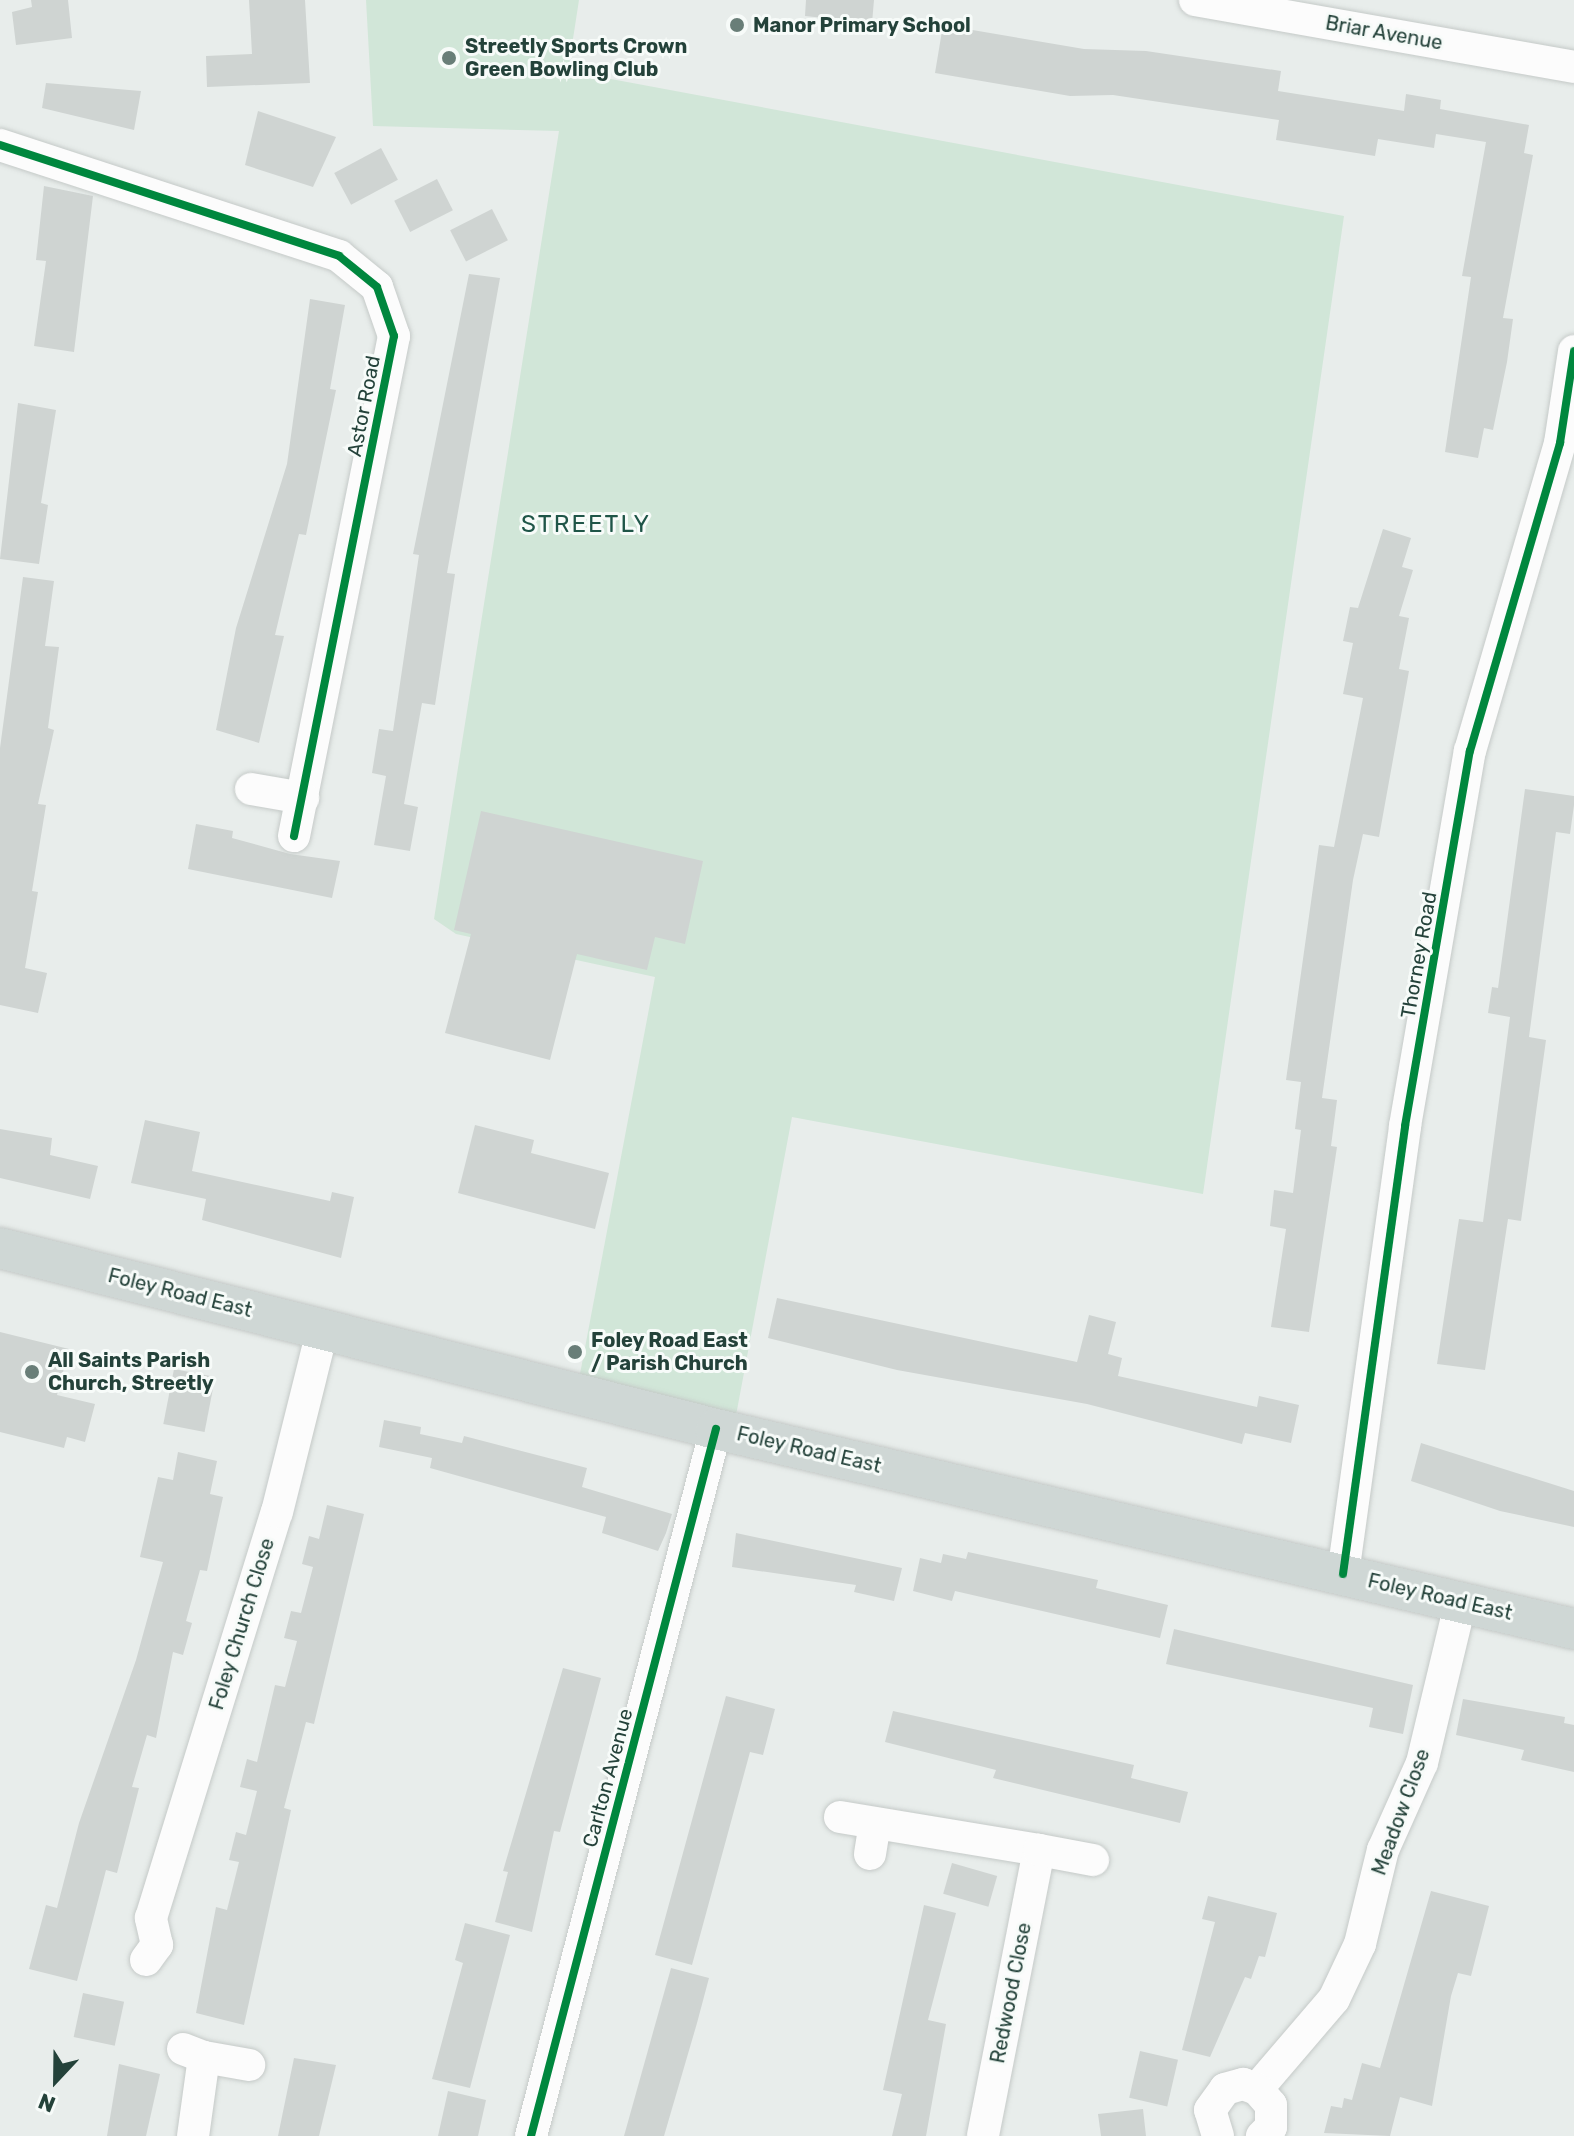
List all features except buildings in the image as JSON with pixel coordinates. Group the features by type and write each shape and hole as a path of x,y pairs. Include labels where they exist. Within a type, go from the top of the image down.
{"main road":[{"name":"Foley Road East","path":"0,1248 716,1429 1461,1600 1574,1629"}],"street":[{"name":"Briar Avenue","path":"1195,0 1574,67"},
{"name":"Astor Road","path":"0,145 339,256 377,287 394,336 294,836"},
{"name":"Thorney Road","path":"1343,1574 1405,1126 1470,751 1560,443 1574,351"},
{"path":"251,789 303,798"},
{"name":"Foley Church Close","path":"146,1960 157,1945 140,1920 277,1512 323,1328"},
{"name":"Carlton Avenue","path":"531,2136 716,1429"},
{"name":"Meadow Close","path":"1257,2089 1334,1999 1360,1944 1383,1850 1422,1763 1461,1600"},
{"path":"840,1817 872,1838 1039,1850 1093,1860"},
{"name":"Redwood Close","path":"983,2136 1039,1850"},
{"path":"193,2136 194,2053 249,2065"},
{"path":"1218,2136 1210,2110 1225,2089 1257,2089 1271,2105 1271,2127 1262,2136"}],"green space":[{"path":"366,0 579,0 568,71 1344,216 1203,1194 792,1117 734,1426 577,1390 655,977 456,934 434,919 559,131 373,126"}],"cycle path":[{"path":"0,145 339,256 377,287 394,336 294,836"},
{"path":"1343,1574 1405,1126 1470,751 1560,443 1574,351"},
{"path":"531,2136 716,1429"}],"place":[{"name":"Manor Primary School","path":"737,25"},
{"name":"Streetly Sports Crown Green Bowling Club","path":"449,58"},
{"name":"Foley Road East / Parish Church","path":"575,1352"},
{"name":"All Saints Parish Church, Streetly","path":"32,1372"}],"district":[{"name":"STREETLY","path":"586,525"}]}
